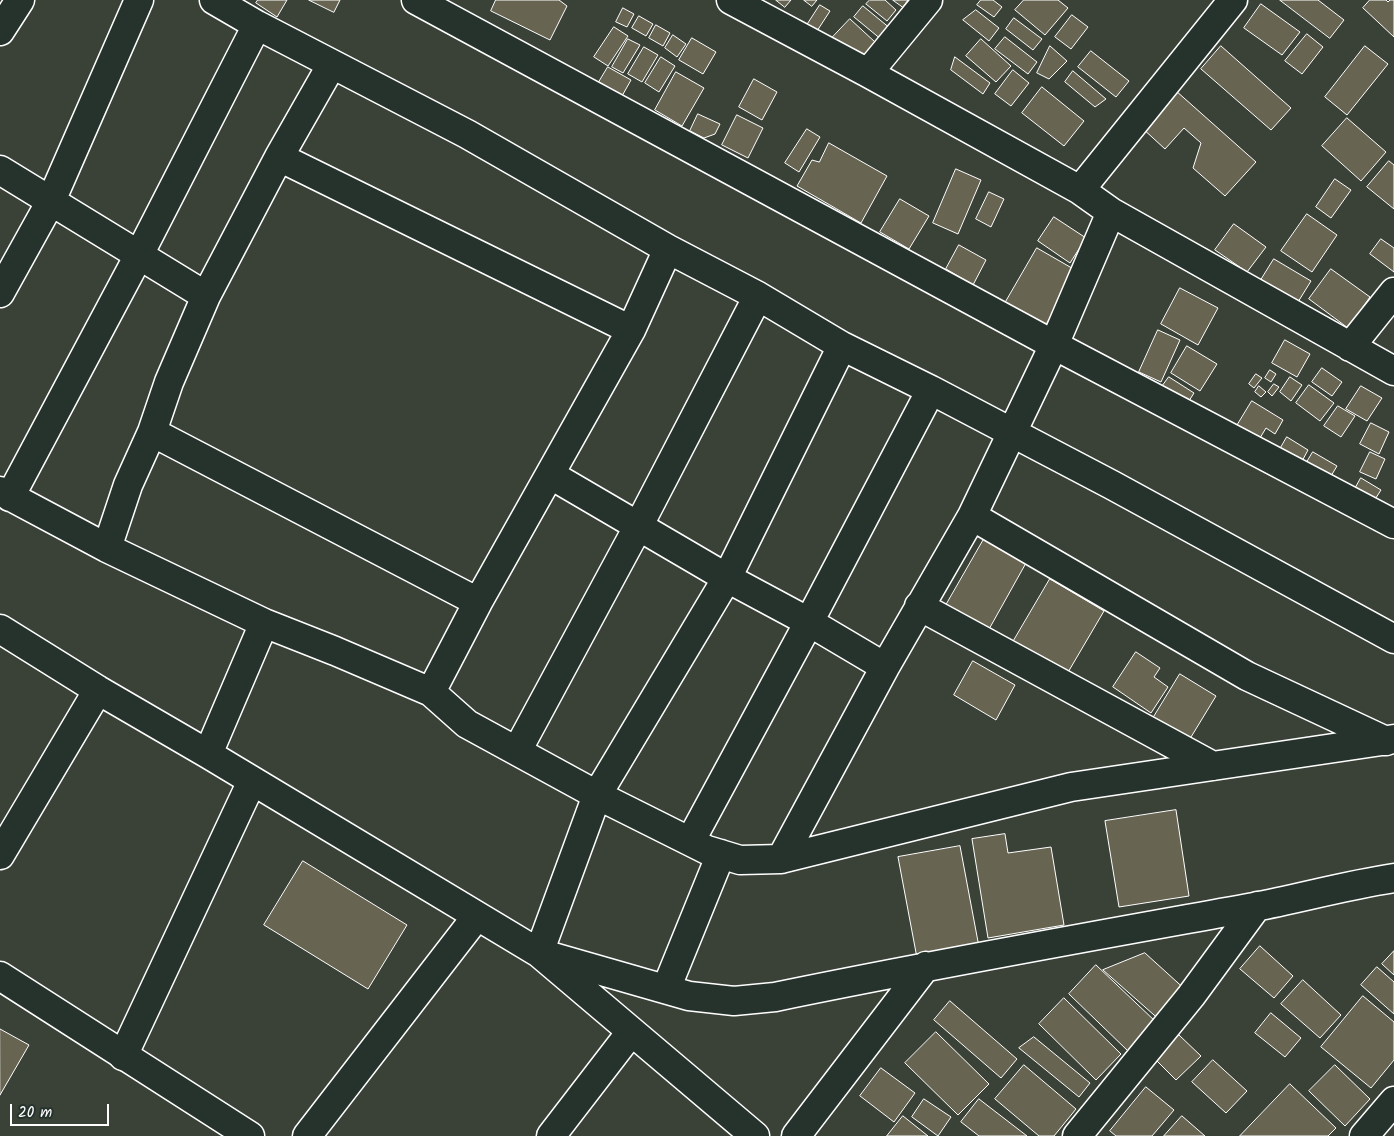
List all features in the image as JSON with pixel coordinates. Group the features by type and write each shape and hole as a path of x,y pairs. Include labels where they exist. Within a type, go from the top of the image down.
{"street":[{"path":"0,31 20,0"},
{"path":"0,293 51,201 139,0"},
{"path":"214,0 257,25 467,134 668,249 758,296 842,346 931,390 1112,485 1394,639"},
{"path":"416,0 1054,345 1394,524"},
{"path":"732,0 1080,190 1111,212 1394,372"},
{"path":"868,73 928,0"},
{"path":"1080,190 1233,0"},
{"path":"257,25 139,255 5,494 107,548 264,622 335,650 431,692 467,724 516,751 597,795 708,850 740,860 781,858 1071,787 1390,740"},
{"path":"107,548 128,485 152,432 169,382 206,296 278,157 332,64"},
{"path":"278,157 631,330"},
{"path":"0,170 206,296"},
{"path":"781,858 884,667 972,516 1013,434 1054,345 1111,212"},
{"path":"431,692 478,602 631,330 668,249"},
{"path":"1350,347 1394,292"},
{"path":"516,751 638,525 758,296"},
{"path":"539,953 597,795 727,578 842,346"},
{"path":"691,840 809,622 931,390"},
{"path":"152,432 478,602"},
{"path":"550,474 884,667"},
{"path":"972,516 1246,676 1390,740"},
{"path":"919,606 1214,766"},
{"path":"208,754 264,622"},
{"path":"0,629 98,690 539,953 755,1136"},
{"path":"0,855 98,690"},
{"path":"123,1056 252,781"},
{"path":"666,989 721,854"},
{"path":"539,953 689,996 734,1001 775,997 926,966 1257,906 1394,878"},
{"path":"1077,1136 1191,996 1257,906"},
{"path":"308,1136 477,916"},
{"path":"796,1136 926,966"},
{"path":"0,976 250,1136"},
{"path":"551,1136 631,1032"},
{"path":"1364,1136 1394,1101"}],"building":[{"path":"258,0 287,0 277,17 256,3"},
{"path":"309,0 340,0 334,12"},
{"path":"496,0 559,0 567,6 550,40 491,11"},
{"path":"776,0 791,0 785,7"},
{"path":"804,0 817,0 812,6"},
{"path":"870,0 885,0 896,10 887,21 866,4"},
{"path":"893,0 908,0 903,7"},
{"path":"981,0 993,0 1002,7 994,17 977,5"},
{"path":"1024,0 1058,0 1068,8 1045,35 1015,10"},
{"path":"1280,0 1318,0 1344,20 1330,38"},
{"path":"1370,0 1386,0 1388,2 1394,0 1394,37 1363,8"},
{"path":"1261,4 1300,32 1282,55 1244,28"},
{"path":"820,5 830,11 817,31 807,25"},
{"path":"863,6 891,29 882,40 854,17"},
{"path":"623,8 634,14 627,27 616,22"},
{"path":"976,10 999,28 989,41 963,20"},
{"path":"1072,15 1088,27 1071,49 1055,37"},
{"path":"639,16 653,24 646,36 632,28"},
{"path":"1014,18 1042,39 1033,50 1006,29"},
{"path":"850,19 875,42 867,58 830,40"},
{"path":"656,25 670,33 663,46 649,38"},
{"path":"614,27 628,36 608,66 594,57"},
{"path":"1307,34 1323,47 1302,74 1285,61"},
{"path":"673,35 686,44 677,57 665,48"},
{"path":"1005,37 1037,62 1028,74 995,49"},
{"path":"692,38 716,52 703,74 679,60"},
{"path":"628,39 640,45 623,73 612,67"},
{"path":"981,39 1011,66 996,82 966,56"},
{"path":"1050,46 1067,61 1049,79 1037,73"},
{"path":"1221,46 1291,108 1271,130 1201,69"},
{"path":"1365,46 1388,64 1347,115 1325,97"},
{"path":"644,47 658,55 642,82 628,74"},
{"path":"1091,51 1129,81 1116,97 1078,67"},
{"path":"661,57 675,66 659,92 645,83"},
{"path":"955,57 990,83 983,94 951,70"},
{"path":"608,67 631,80 622,96 599,82"},
{"path":"1013,70 1029,83 1011,106 995,94"},
{"path":"1073,71 1106,99 1095,107 1065,82"},
{"path":"676,72 704,88 682,126 655,110"},
{"path":"754,79 777,92 762,120 739,107"},
{"path":"1042,87 1084,121 1064,146 1022,113"},
{"path":"1175,90 1256,162 1225,196 1193,168 1201,143 1184,128 1165,149 1141,127"},
{"path":"698,114 720,124 715,134 704,138 690,131"},
{"path":"737,115 763,128 748,158 722,145"},
{"path":"1347,118 1386,152 1361,181 1322,146"},
{"path":"807,129 820,137 799,172 785,163"},
{"path":"829,143 887,176 861,223 797,186 812,160 819,162"},
{"path":"1389,161 1394,165 1394,209 1367,187"},
{"path":"956,169 981,180 958,234 933,223"},
{"path":"1335,179 1351,190 1331,218 1316,207"},
{"path":"989,192 1004,199 991,227 976,219"},
{"path":"900,199 929,216 909,249 880,232"},
{"path":"1307,214 1337,235 1312,272 1281,251"},
{"path":"1054,217 1086,238 1070,263 1038,241"},
{"path":"1234,224 1266,247 1247,272 1215,250"},
{"path":"1381,239 1394,248 1394,272 1370,254"},
{"path":"959,245 986,260 973,285 946,269"},
{"path":"1037,248 1077,271 1044,328 1004,305"},
{"path":"1274,259 1311,281 1298,302 1261,280"},
{"path":"1331,269 1370,297 1348,328 1309,299"},
{"path":"1180,288 1218,308 1198,345 1161,324"},
{"path":"1158,330 1180,340 1161,382 1139,372"},
{"path":"1285,340 1310,354 1297,377 1272,363"},
{"path":"1187,346 1217,364 1200,391 1171,373"},
{"path":"1322,368 1342,382 1332,396 1312,382"},
{"path":"1270,370 1276,374 1271,382 1265,378"},
{"path":"1256,374 1262,378 1254,388 1249,384"},
{"path":"1169,377 1194,393 1187,404 1161,388"},
{"path":"1290,377 1302,385 1291,401 1280,392"},
{"path":"1274,384 1279,387 1272,396 1268,392"},
{"path":"1309,385 1334,403 1320,421 1296,403"},
{"path":"1259,386 1266,392 1261,397 1255,392"},
{"path":"1361,386 1382,398 1367,421 1346,409"},
{"path":"1252,401 1283,420 1275,434 1266,428 1257,443 1235,429"},
{"path":"1338,406 1355,416 1341,437 1324,426"},
{"path":"1371,423 1389,432 1379,454 1360,444"},
{"path":"1287,437 1308,450 1301,463 1279,451"},
{"path":"1313,452 1337,466 1328,481 1304,467"},
{"path":"1370,452 1385,459 1376,479 1360,472"},
{"path":"1361,478 1381,490 1370,507 1351,496"},
{"path":"984,539 1026,563 988,631 945,607"},
{"path":"1050,579 1104,611 1067,674 1013,642"},
{"path":"1136,652 1160,668 1154,677 1168,687 1151,713 1113,687"},
{"path":"973,661 1015,685 996,720 954,695"},
{"path":"1180,674 1216,696 1188,742 1152,720"},
{"path":"1176,810 1189,896 1119,907 1105,821"},
{"path":"1005,834 1008,853 1051,847 1064,925 988,938 972,839"},
{"path":"960,846 979,947 917,958 898,857"},
{"path":"303,861 407,925 368,989 264,925"},
{"path":"1260,946 1293,976 1274,998 1240,969"},
{"path":"1394,951 1394,975 1382,964"},
{"path":"1145,953 1188,992 1162,1022 1103,970"},
{"path":"1096,965 1156,1022 1128,1051 1069,994"},
{"path":"1377,967 1394,982 1394,1014 1361,985"},
{"path":"1303,980 1341,1015 1320,1038 1281,1004"},
{"path":"1363,996 1394,1022 1394,1060 1371,1088 1321,1047"},
{"path":"1064,998 1121,1054 1096,1080 1039,1024"},
{"path":"950,1001 1017,1059 1001,1078 934,1020"},
{"path":"1271,1013 1301,1038 1285,1057 1255,1033"},
{"path":"0,1029 29,1045 0,1095"},
{"path":"936,1032 989,1084 958,1115 905,1063"},
{"path":"1179,1035 1201,1056 1176,1080 1155,1059"},
{"path":"1034,1037 1090,1083 1079,1097 1019,1048"},
{"path":"1213,1060 1247,1091 1226,1113 1192,1082"},
{"path":"1024,1065 1076,1109 1054,1136 1039,1136 995,1099"},
{"path":"1335,1065 1370,1099 1345,1126 1309,1091"},
{"path":"881,1068 915,1093 894,1122 860,1096"},
{"path":"1290,1084 1336,1128 1328,1136 1240,1136"},
{"path":"1146,1087 1174,1110 1152,1136 1116,1136 1110,1131"},
{"path":"924,1099 951,1117 938,1136 912,1117"},
{"path":"979,1099 1027,1136 979,1136 961,1122"},
{"path":"903,1116 928,1136 887,1136"},
{"path":"1182,1116 1205,1136 1164,1136"}]}
